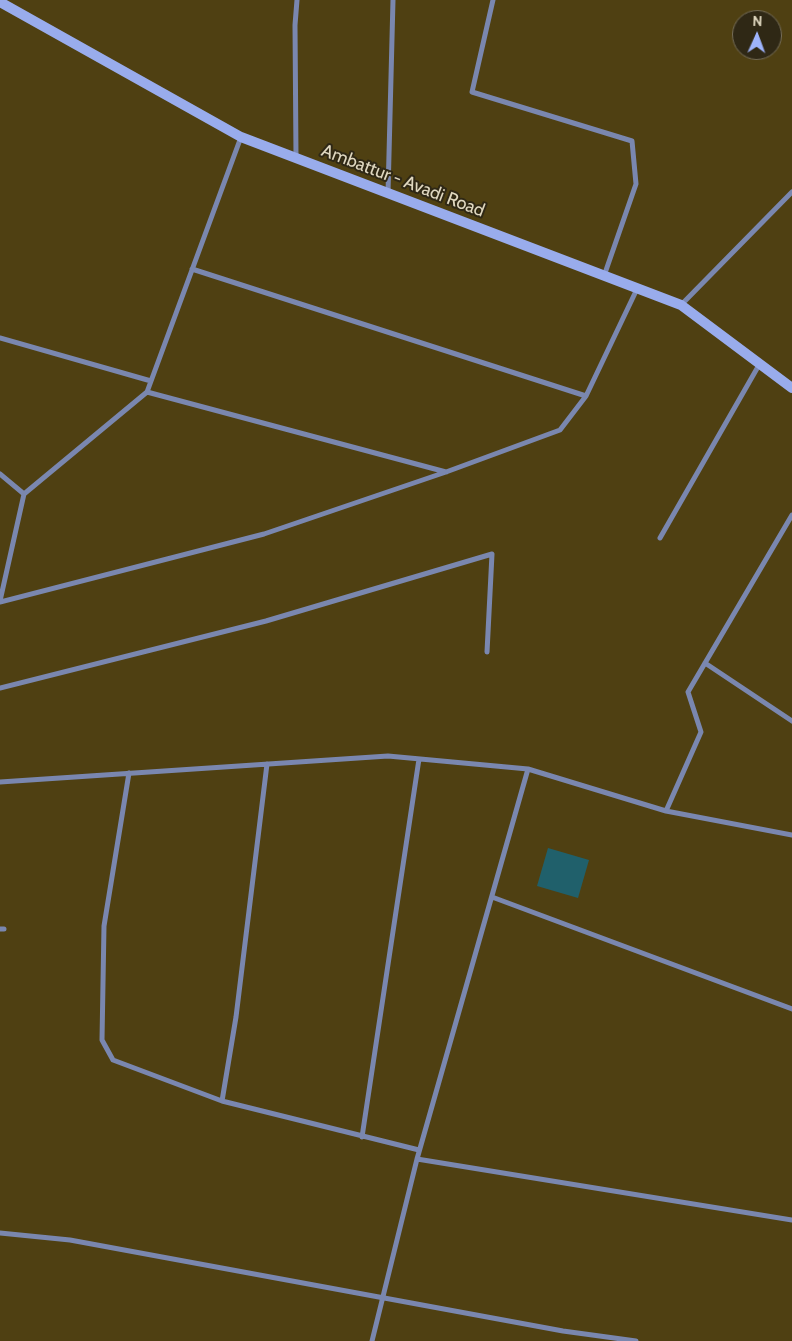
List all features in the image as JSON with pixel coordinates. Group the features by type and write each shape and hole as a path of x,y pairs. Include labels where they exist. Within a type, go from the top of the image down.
{"street":[{"path":"296,158 295,25 297,0"},
{"path":"388,193 393,0"},
{"path":"493,0 472,92 632,141 636,184 604,276"},
{"name":"Ambattur - Avadi Road","path":"0,2 241,137 681,305 792,388"},
{"path":"241,137 147,392 24,494 0,601 264,534 446,472 560,430 586,396 637,288"},
{"path":"681,305 792,192"},
{"path":"192,269 586,396"},
{"path":"0,338 151,380"},
{"path":"660,538 760,365"},
{"path":"147,392 446,472"},
{"path":"0,474 24,494"},
{"path":"666,811 701,732 688,692 792,515"},
{"path":"0,688 266,621 492,554 487,652"},
{"path":"705,663 792,721"},
{"path":"0,782 388,756 419,758 528,769 666,811 792,835"},
{"path":"362,1138 419,758"},
{"path":"222,1102 236,1017 266,764"},
{"path":"372,1341 419,1150 528,769"},
{"path":"129,773 104,926 102,1040 112,1060 222,1102 362,1138 419,1150"},
{"path":"492,897 792,1009"},
{"path":"417,1159 792,1220"},
{"path":"0,1233 70,1240 563,1331 636,1341"}],"building":[{"path":"548,848 589,860 578,898 537,886"}]}
